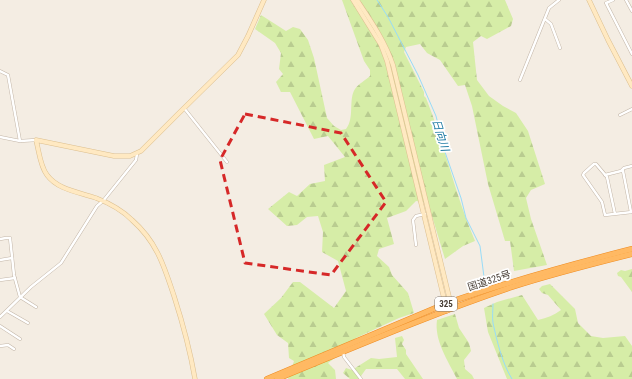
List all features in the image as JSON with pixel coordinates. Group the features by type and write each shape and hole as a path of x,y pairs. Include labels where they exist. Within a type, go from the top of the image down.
{"highway":[{"name":"国道325号","path":"267,379 448,303 491,288 632,249"},
{"name":"国道325号","path":"277,379 391,332 546,276 632,254"}],"street":[{"path":"0,137 20,141 36,140 114,156 137,154 146,147 238,55 264,0"},
{"path":"353,0 384,52 391,74 450,310"},
{"path":"357,0 380,35 390,57 426,213"},
{"path":"520,80 549,8 558,0"},
{"path":"589,0 632,86"},
{"path":"613,0 606,3 632,54"},
{"path":"626,0 632,11"},
{"path":"545,19 551,24 560,48"},
{"path":"0,71 8,75 20,141"},
{"path":"184,108 227,162"},
{"path":"620,115 632,109"},
{"path":"36,140 42,166 50,180 63,188 103,201 120,210 133,220 159,252 186,332 195,379"},
{"path":"0,318 31,287 61,263 97,206 103,201 136,160 137,154"},
{"path":"615,214 605,175 595,164 583,174 602,202 605,215 615,214 632,212 623,170"},
{"path":"605,175 632,166"},
{"path":"416,245 413,220 416,216 426,213"},
{"path":"0,240 10,238 15,278 20,298 36,307"},
{"path":"0,260 12,258"},
{"path":"0,280 15,278"},
{"path":"7,311 28,323"},
{"path":"0,326 20,339"},
{"path":"0,346 8,345 14,349"},
{"path":"343,352 344,357 361,379"}],"highlighted area":[{"path":"245,114 341,133 386,202 331,275 245,263 220,160"}],"green space":[{"path":"342,0 505,0 513,19 511,26 487,39 481,36 473,42 477,80 489,96 516,113 528,131 545,184 531,190 526,198 531,219 547,265 514,271 510,241 505,241 488,184 472,106 465,85 458,86 440,60 427,53 420,44 406,47 404,52 424,92 424,96 433,116 468,224 475,241 463,246 445,259 428,203 416,201 406,211 387,218 394,244 379,249 377,256 389,267 392,275 408,293 414,313 399,318 356,338 343,352 328,363 335,370 336,379 288,379 294,361 289,358 288,343 277,335 264,314 281,298 293,282 300,282 334,308 346,291 338,261 322,252 323,232 318,216 307,217 297,225 287,226 268,209 289,192 297,196 310,184 325,181 324,165 345,157 328,136 314,139 290,92 281,92 276,82 283,74 279,69 281,53 275,43 255,29 261,15 286,31 293,27 300,29 308,40 314,58 327,118 334,126 341,130 346,129 350,120 353,93 358,85 370,76 370,70 364,61"},
{"path":"632,269 632,292 617,273 621,270 625,271"},
{"path":"550,284 575,309 578,323 591,336 603,338 625,336 632,346 632,379 507,379 488,332 484,308 497,302 522,295 538,320 553,315 561,310 548,295 542,293 539,289 542,286"},
{"path":"455,314 459,328 469,343 471,351 464,360 465,369 474,379 457,379 440,343 437,320"},
{"path":"402,336 404,340 402,344 406,350 406,354 423,379 405,379 397,369 366,369 361,376 362,379 350,379 343,373 346,368 352,370 371,358 379,359 397,357 395,338"}],"waterway":[{"name":"日向川","path":"377,0 388,17 418,75 436,116 445,152 461,198 466,218 480,246 484,277"},
{"name":"日向川","path":"493,304 493,321 496,337 508,373 512,379"}]}
